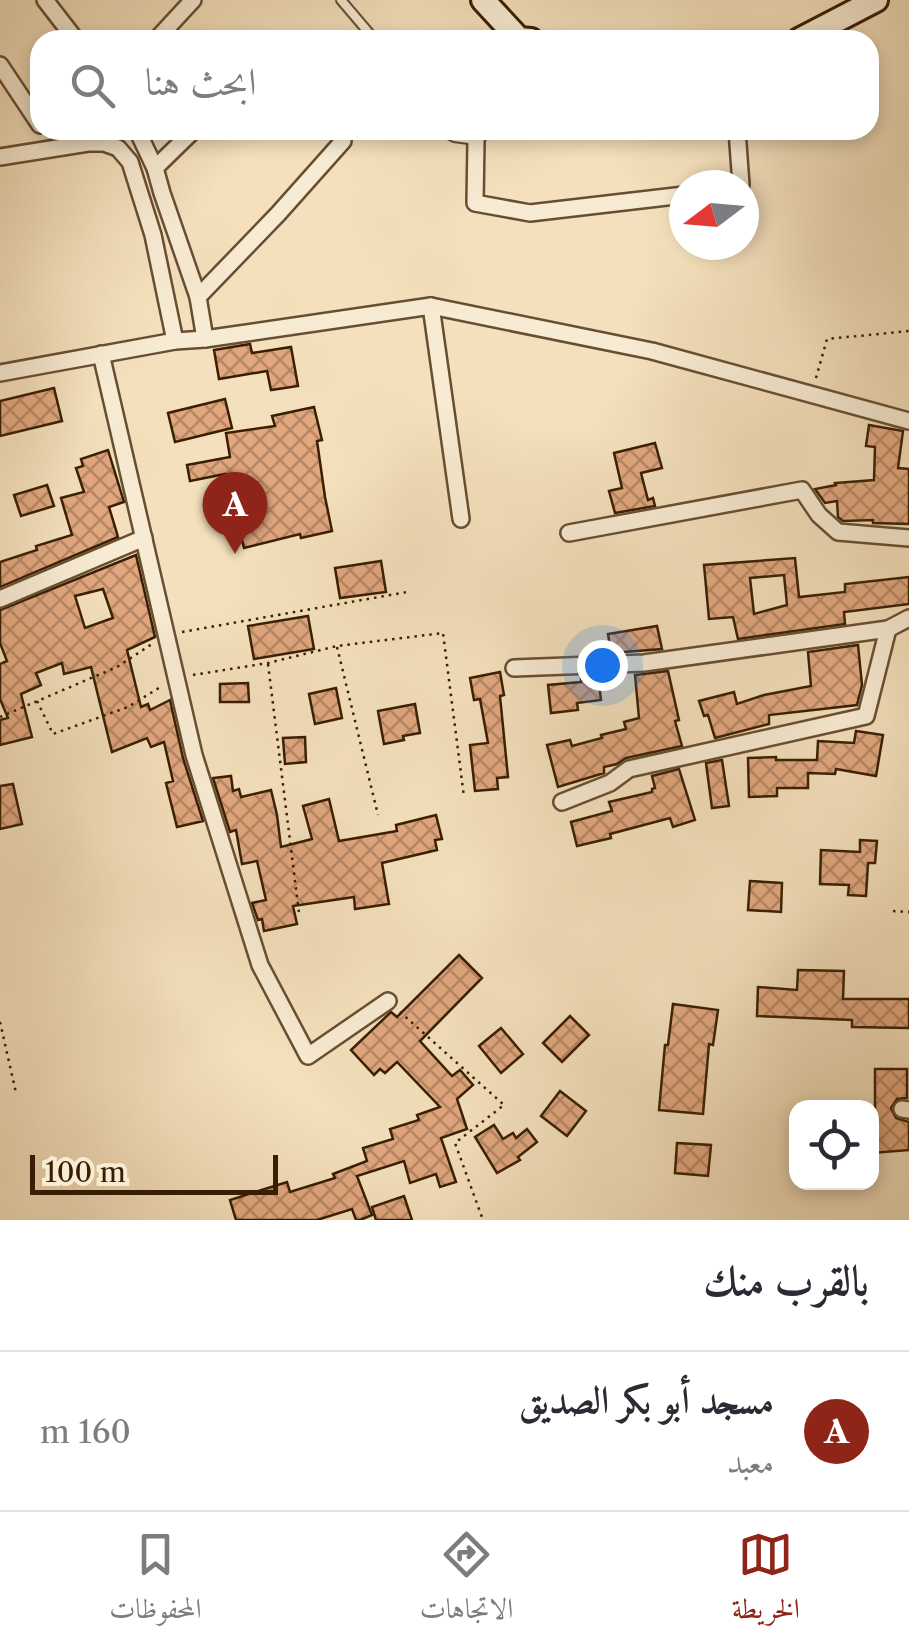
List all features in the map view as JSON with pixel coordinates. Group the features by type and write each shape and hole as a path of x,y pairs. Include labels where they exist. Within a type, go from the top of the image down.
{"main road":[{"path":"483,0 510,30"},
{"path":"818,30 876,0"}],"street":[{"path":"166,30 194,0"},
{"path":"52,3 70,30"},
{"path":"0,66 30,110"},
{"path":"50,140 54,147"},
{"path":"142,140 156,168 198,297 205,339"},
{"path":"156,168 184,140"},
{"path":"478,140 474,203 530,213 669,197"},
{"path":"738,140 740,170"},
{"path":"198,297 343,141"},
{"path":"0,157 104,143 118,148 130,162 152,234 175,341"},
{"path":"432,306 461,519"},
{"path":"0,373 175,341 432,306 652,351 909,420"},
{"path":"101,354 194,755 260,965 308,1056 388,1001"},
{"path":"569,533 802,490 819,515 838,532 909,538"},
{"path":"0,599 144,538"},
{"path":"514,668 644,663 888,629 909,618"},
{"path":"562,802 610,784 629,769 866,716 888,629"}],"lane":[{"path":"341,0 366,30"}],"path":[{"path":"812,393 826,339 909,331"},
{"path":"0,717 117,667 166,635 407,592"},
{"path":"38,701 53,734 128,707 176,678 337,646 442,633 464,797"},
{"path":"337,646 378,815"},
{"path":"268,662 299,913"},
{"path":"892,911 909,912"},
{"path":"388,1001 504,1105 455,1143 483,1220"},
{"path":"0,1022 16,1093"}],"building":[{"path":"250,344 252,353 291,347 298,386 271,390 267,371 219,379 214,350"},
{"path":"54,388 62,421 0,436 0,401"},
{"path":"225,399 232,428 175,442 168,413"},
{"path":"314,407 322,440 317,441 332,531 301,538 300,534 244,548 225,474 190,481 187,465 230,457 226,433 275,426 272,416"},
{"path":"869,425 903,431 898,468 909,469 909,524 843,521 838,517 837,501 825,503 815,489 874,480 875,447 866,446"},
{"path":"655,443 662,468 641,473 648,500 653,498 655,506 615,513 609,491 622,488 614,453"},
{"path":"108,450 124,502 109,507 118,537 0,587 0,562 72,535 61,498 84,492 76,468 83,466 81,459"},
{"path":"47,485 54,506 21,516 14,495"},
{"path":"136,555 155,637 127,650 141,707 148,704 150,710 170,700 203,821 177,827 166,783 173,781 164,742 151,747 147,738 112,752 91,667 64,674 62,663 36,673 41,685 21,694 32,737 0,745 0,720 8,718 0,699 0,664 7,661 0,643 0,610","holes":["103,589 113,618 85,628 75,596"]},
{"path":"795,558 799,597 845,592 845,584 909,577 909,604 844,612 845,624 738,639 733,617 709,619 704,565","holes":["784,575 787,605 754,614 750,578"]},
{"path":"381,561 386,592 340,598 335,568"},
{"path":"308,616 314,649 254,659 248,626"},
{"path":"657,626 662,649 611,653 608,634"},
{"path":"858,645 862,685 857,705 769,715 769,724 715,738 699,701 734,692 737,704 811,686 808,652"},
{"path":"668,671 682,746 626,758 604,767 604,773 558,787 547,745 570,740 572,746 626,729 624,722 639,718 635,675"},
{"path":"500,672 508,777 497,778 498,789 475,791 470,745 488,743 480,699 474,700 470,678"},
{"path":"598,676 601,700 577,703 578,710 551,713 548,685"},
{"path":"248,683 249,702 220,702 220,684"},
{"path":"336,688 342,718 315,724 309,694"},
{"path":"415,704 420,733 384,744 378,711"},
{"path":"856,731 883,735 876,776 836,769 835,774 808,773 808,788 777,788 777,796 749,797 748,758 817,760 818,741 854,743"},
{"path":"305,737 306,762 285,764 283,738"},
{"path":"722,760 729,806 712,808 706,763"},
{"path":"679,769 695,820 673,827 670,818 577,846 571,822 612,811 609,802 652,792 652,776"},
{"path":"231,776 233,791 239,789 241,797 271,790 281,847 312,839 303,806 329,799 339,841 397,831 396,825 436,815 442,839 435,840 437,850 382,863 389,904 355,909 354,897 293,906 297,924 264,931 252,903 266,900 257,861 242,864 236,830 230,832 213,778"},
{"path":"13,784 22,824 0,829 0,786"},
{"path":"860,840 877,841 875,863 868,863 866,896 848,895 849,885 820,884 821,850 860,852"},
{"path":"750,881 782,883 781,912 748,910"},
{"path":"459,955 482,978 420,1041 452,1076 460,1070 473,1085 457,1099 467,1129 441,1138 456,1182 440,1187 436,1174 410,1183 404,1161 357,1176 372,1215 360,1220 356,1220 352,1209 317,1220 236,1220 230,1200 287,1182 290,1192 335,1178 333,1174 367,1161 363,1148 393,1139 390,1129 419,1120 417,1115 440,1107 397,1062 385,1073 380,1069 374,1075 351,1050 391,1012 397,1017"},
{"path":"798,970 844,971 843,999 909,999 909,1028 852,1027 852,1020 757,1016 758,987 797,990"},
{"path":"673,1004 718,1010 713,1045 709,1044 703,1114 659,1110"},
{"path":"570,1016 589,1035 562,1062 543,1043"},
{"path":"501,1028 523,1054 501,1073 479,1046"},
{"path":"875,1069 907,1069 907,1098 897,1099 891,1108 896,1118 909,1122 909,1150 879,1152 879,1100 875,1100"},
{"path":"560,1091 586,1111 567,1136 541,1116"},
{"path":"494,1125 503,1139 513,1133 516,1138 527,1129 537,1142 518,1157 520,1160 497,1173 475,1137"},
{"path":"677,1143 711,1145 708,1176 675,1173"},
{"path":"404,1196 412,1220 376,1220 372,1207"}],"place":[{"name":"مسجد أبو بكر الصديق","path":"235,554"}]}
